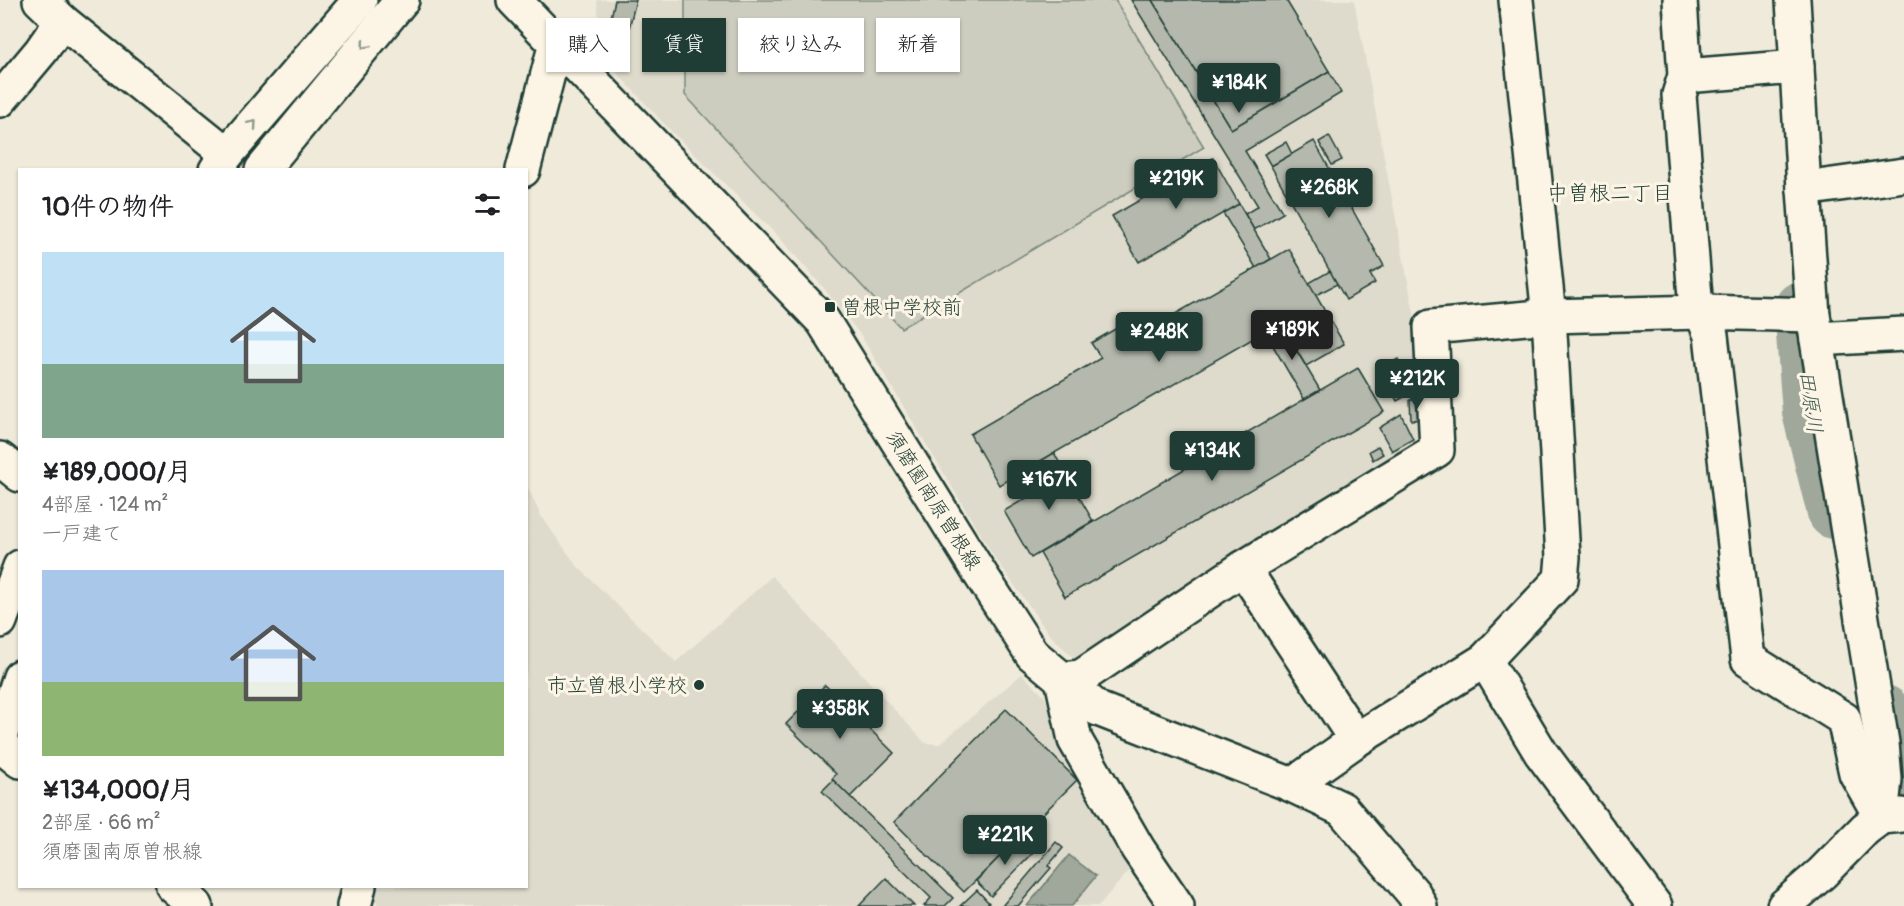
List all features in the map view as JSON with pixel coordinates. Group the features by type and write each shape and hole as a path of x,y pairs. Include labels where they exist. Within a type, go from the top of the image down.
{"street":[{"path":"0,100 41,51 51,11 221,162 360,0"},
{"path":"264,168 402,0"},
{"name":"須磨園南原曽根線","path":"514,0 546,33"},
{"path":"1292,784 1356,740 1485,660 1561,579 1563,557 1548,316 1516,0"},
{"path":"1680,0 1685,76 1679,95 1695,297 1711,335 1748,659 1844,719 1856,773 1893,816"},
{"path":"1793,0 1803,189 1815,327 1882,743 1885,779 1893,816"},
{"path":"1685,76 1797,67"},
{"path":"524,168 548,72"},
{"name":"須磨園南原曽根線","path":"584,72 822,321 1032,654 1098,709 1292,784 1342,809 1413,894 1420,906"},
{"path":"1803,189 1904,175"},
{"path":"1177,906 1138,849 1075,740 1062,679 1081,677 1243,568 1437,450 1431,327 1548,316 1701,312 1815,327 1904,334"},
{"path":"0,459 18,473"},
{"path":"1243,568 1356,740"},
{"path":"0,621 18,572"},
{"path":"1485,660 1541,753 1655,906"},
{"path":"0,736 18,683"},
{"path":"0,745 18,759"},
{"path":"1784,906 1822,873 1865,829 1893,816"},
{"path":"174,888 196,906"},
{"path":"354,906 358,888"}],"shaded area":[{"path":"597,0 1354,0 1416,324 1432,447 1078,662 1049,634 993,555 860,334 779,237 671,131 618,74 617,72 630,72 630,18 599,18"},
{"path":"685,0 1115,0 1204,147 901,328 685,95 685,72 726,72 726,18 685,18"},
{"name":"市立曽根小学校","path":"528,488 541,516 577,566 676,662 772,576 925,743 940,744 1022,674 1044,696 1098,804 1136,863 1098,906 380,906 369,898 371,888 528,888"},
{"path":"1069,855 1096,876 1072,906 1027,906"}],"building":[{"path":"615,0 636,0 630,24 630,18 611,18"},
{"path":"1131,0 1152,0 1231,129 1329,71 1341,93 1245,151 1283,213 1254,230 1245,214 1258,206"},
{"path":"1152,0 1286,0 1329,71 1231,129"},
{"path":"1329,136 1342,160 1332,165 1319,142"},
{"path":"1314,141 1384,266 1370,274 1375,283 1346,300 1271,166"},
{"path":"1286,142 1292,154 1271,166 1264,154"},
{"path":"1213,158 1239,204 1139,262 1112,216"},
{"path":"1239,204 1271,259 1256,268 1223,213"},
{"path":"1289,249 1344,344 1306,366 1280,323 999,485 970,434 1101,358 1091,343 1129,321 1137,336"},
{"path":"1330,271 1337,284 1316,295 1309,283"},
{"path":"1280,323 1320,390 1304,399 1265,332"},
{"path":"1398,359 1415,391 1397,401 1380,369"},
{"path":"1358,368 1384,412 1065,597 1040,553"},
{"path":"1422,399 1424,419 1411,420 1410,400"},
{"path":"1401,414 1413,439 1392,451 1379,428"},
{"path":"1378,446 1383,454 1373,460 1369,451"},
{"path":"1054,453 1093,521 1031,558 1004,511 1051,484 1039,462"},
{"path":"825,685 894,753 850,797 832,779 836,774 786,724"},
{"path":"1006,709 1077,780 964,892 894,822"},
{"path":"833,780 953,898 945,906 924,906 931,898 822,791"},
{"path":"1019,837 1034,852 991,896 976,881"},
{"path":"1056,842 1063,848 1048,866 1051,868 1018,906 1002,906"},
{"path":"886,878 914,906 859,906"},
{"path":"977,890 989,903 985,906 960,906"}],"waterway":[{"name":"田原川","path":"1801,308 1809,412 1834,512"},
{"name":"田原川","path":"1884,712 1904,794"}],"place":[{"name":"曽根中学校前","path":"830,307"},
{"name":"市立曽根小学校","path":"699,685"}],"district":[{"name":"中曽根二丁目","path":"1610,193"}]}
